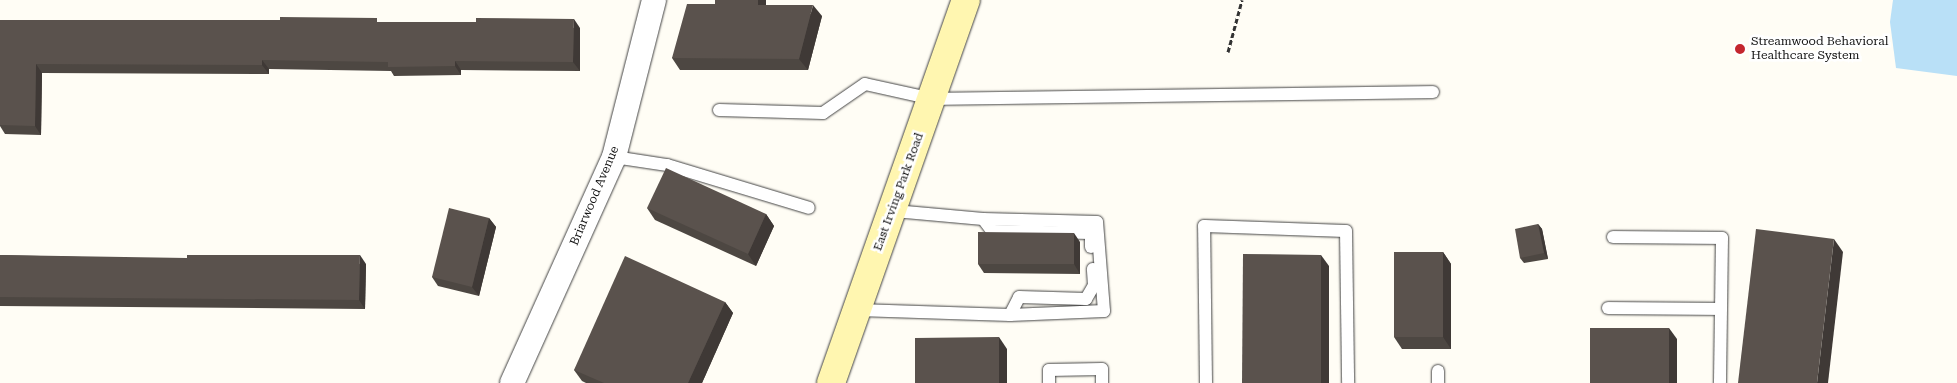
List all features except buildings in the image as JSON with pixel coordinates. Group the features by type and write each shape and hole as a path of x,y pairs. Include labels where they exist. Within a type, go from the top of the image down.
{"main road":[{"name":"East Irving Park Road","path":"831,383 894,211 966,0"}],"street":[{"name":"Briarwood Avenue","path":"512,383 614,156 654,0"}],"lane":[{"path":"719,110 823,113 865,84 933,99 1433,92"},
{"path":"614,156 667,166 808,208"},
{"path":"858,310 1010,315 1104,311 1097,222 983,219 894,211"},
{"path":"983,219 992,231 1091,233 1094,285 1086,299 1019,297 1010,315"},
{"path":"1206,383 1204,226 1346,231 1348,383"},
{"path":"1613,236 1722,238 1720,383"},
{"path":"1608,308 1722,309"},
{"path":"1049,383 1048,370 1102,369 1102,383"}],"path":[{"path":"1228,52 1242,0"}],"water":[{"path":"1893,0 1957,0 1957,76 1896,68 1890,22"}],"place":[{"name":"Streamwood Behavioral Healthcare System","path":"1740,49"}]}
